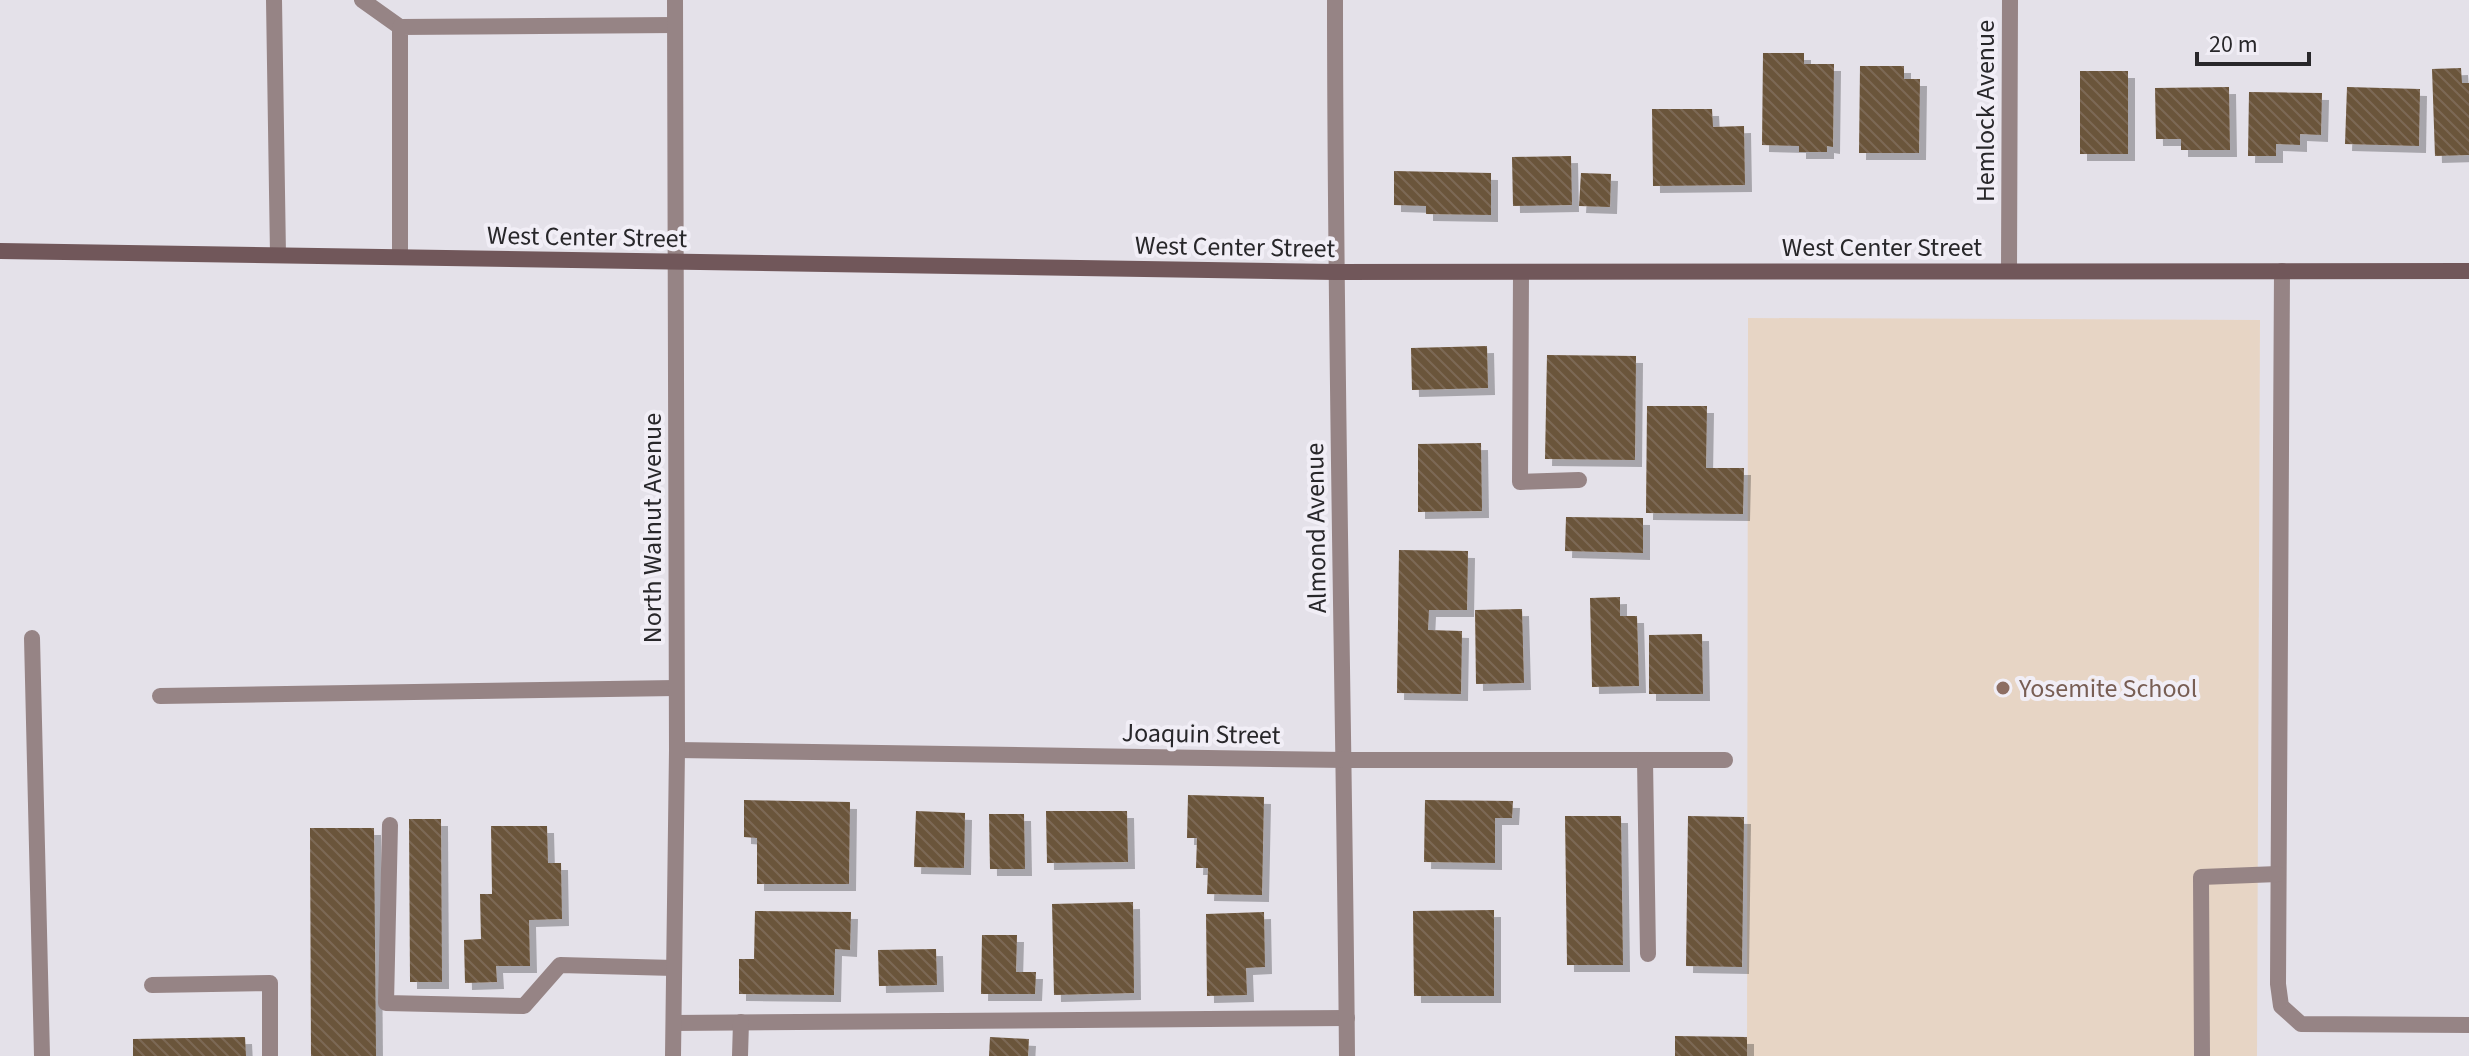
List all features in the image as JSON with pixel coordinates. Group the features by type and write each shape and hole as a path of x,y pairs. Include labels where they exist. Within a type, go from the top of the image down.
{"street":[{"path":"274,0 278,255"},
{"path":"362,0 400,27 675,25"},
{"name":"North Walnut Avenue","path":"673,1056 677,750 675,0"},
{"name":"Almond Avenue","path":"1335,0 1335,272 1345,760 1347,1056"},
{"name":"Hemlock Avenue","path":"2009,271 2010,0"},
{"path":"400,27 400,257"},
{"name":"West Center Street","path":"0,251 1335,272 2469,271"},
{"path":"2282,271 2278,874 2278,984 2281,1006 2301,1024 2469,1025"},
{"path":"1521,272 1520,482 1579,480"},
{"path":"32,638 42,1056"},
{"path":"160,696 676,688"},
{"name":"Joaquin Street","path":"677,750 1345,760 1725,760"},
{"path":"1645,760 1648,954"},
{"path":"390,825 386,1003 524,1006 560,965 674,968"},
{"path":"2202,1056 2201,877 2278,874"},
{"path":"152,985 270,983 270,1056"},
{"path":"674,1023 1347,1018"},
{"path":"740,1056 741,1022"}],"shaded area":[{"name":"Yosemite School","path":"1748,318 2260,320 2257,1056 1747,1056"}],"building":[{"path":"1763,53 1804,53 1804,64 1834,64 1833,147 1827,146 1827,152 1799,152 1799,146 1762,145"},
{"path":"1860,66 1904,66 1904,79 1920,79 1919,153 1859,153"},
{"path":"2461,68 2462,83 2469,83 2469,155 2435,156 2432,69"},
{"path":"2080,71 2128,71 2128,154 2080,154"},
{"path":"2229,87 2230,150 2181,150 2181,139 2156,139 2155,88"},
{"path":"2347,87 2420,89 2419,146 2345,144"},
{"path":"2249,92 2322,93 2321,135 2300,134 2300,145 2276,144 2276,156 2248,156"},
{"path":"1652,109 1712,109 1713,127 1744,126 1745,185 1653,186"},
{"path":"1571,156 1572,205 1513,206 1512,157"},
{"path":"1394,171 1491,173 1491,215 1426,214 1426,206 1394,205"},
{"path":"1581,173 1611,174 1610,207 1579,206"},
{"path":"1487,346 1488,388 1412,390 1411,348"},
{"path":"1547,355 1636,356 1635,460 1545,459"},
{"path":"1647,406 1707,406 1706,468 1744,468 1743,514 1646,513"},
{"path":"1481,443 1482,511 1418,512 1418,444"},
{"path":"1566,517 1643,518 1643,553 1565,551"},
{"path":"1399,550 1468,551 1467,610 1429,610 1428,630 1462,631 1461,694 1397,693"},
{"path":"1620,597 1620,616 1637,616 1639,686 1592,687 1590,598"},
{"path":"1522,609 1524,683 1476,684 1475,610"},
{"path":"1702,634 1703,694 1649,694 1649,635"},
{"path":"1188,795 1264,797 1262,895 1207,894 1208,868 1196,868 1197,838 1187,838"},
{"path":"744,800 850,802 849,884 757,884 757,838 744,837"},
{"path":"1425,800 1513,801 1512,818 1495,818 1495,863 1424,862"},
{"path":"916,811 965,813 964,868 914,867"},
{"path":"1046,811 1127,811 1128,862 1047,863"},
{"path":"989,814 1024,814 1025,869 990,869"},
{"path":"1565,816 1621,816 1623,965 1567,965"},
{"path":"1688,816 1744,817 1742,967 1686,966"},
{"path":"409,819 441,819 442,982 410,982"},
{"path":"491,826 547,826 548,863 561,863 562,919 529,920 530,966 496,966 497,982 465,983 464,940 481,939 480,894 492,894"},
{"path":"310,828 374,828 376,1056 311,1056"},
{"path":"1133,902 1134,993 1054,995 1052,904"},
{"path":"1494,910 1494,996 1414,996 1413,911"},
{"path":"755,911 851,912 850,950 835,949 834,995 739,994 739,959 754,959"},
{"path":"1264,912 1265,967 1246,968 1247,995 1207,996 1206,914"},
{"path":"982,935 1017,935 1016,972 1036,972 1035,994 981,994"},
{"path":"936,949 937,985 879,986 878,950"},
{"path":"1675,1036 1747,1037 1747,1056 1675,1056"},
{"path":"245,1037 246,1056 133,1056 133,1039"},
{"path":"990,1037 1029,1039 1028,1056 989,1056"}],"place":[{"name":"Yosemite School","path":"2003,688"}]}
